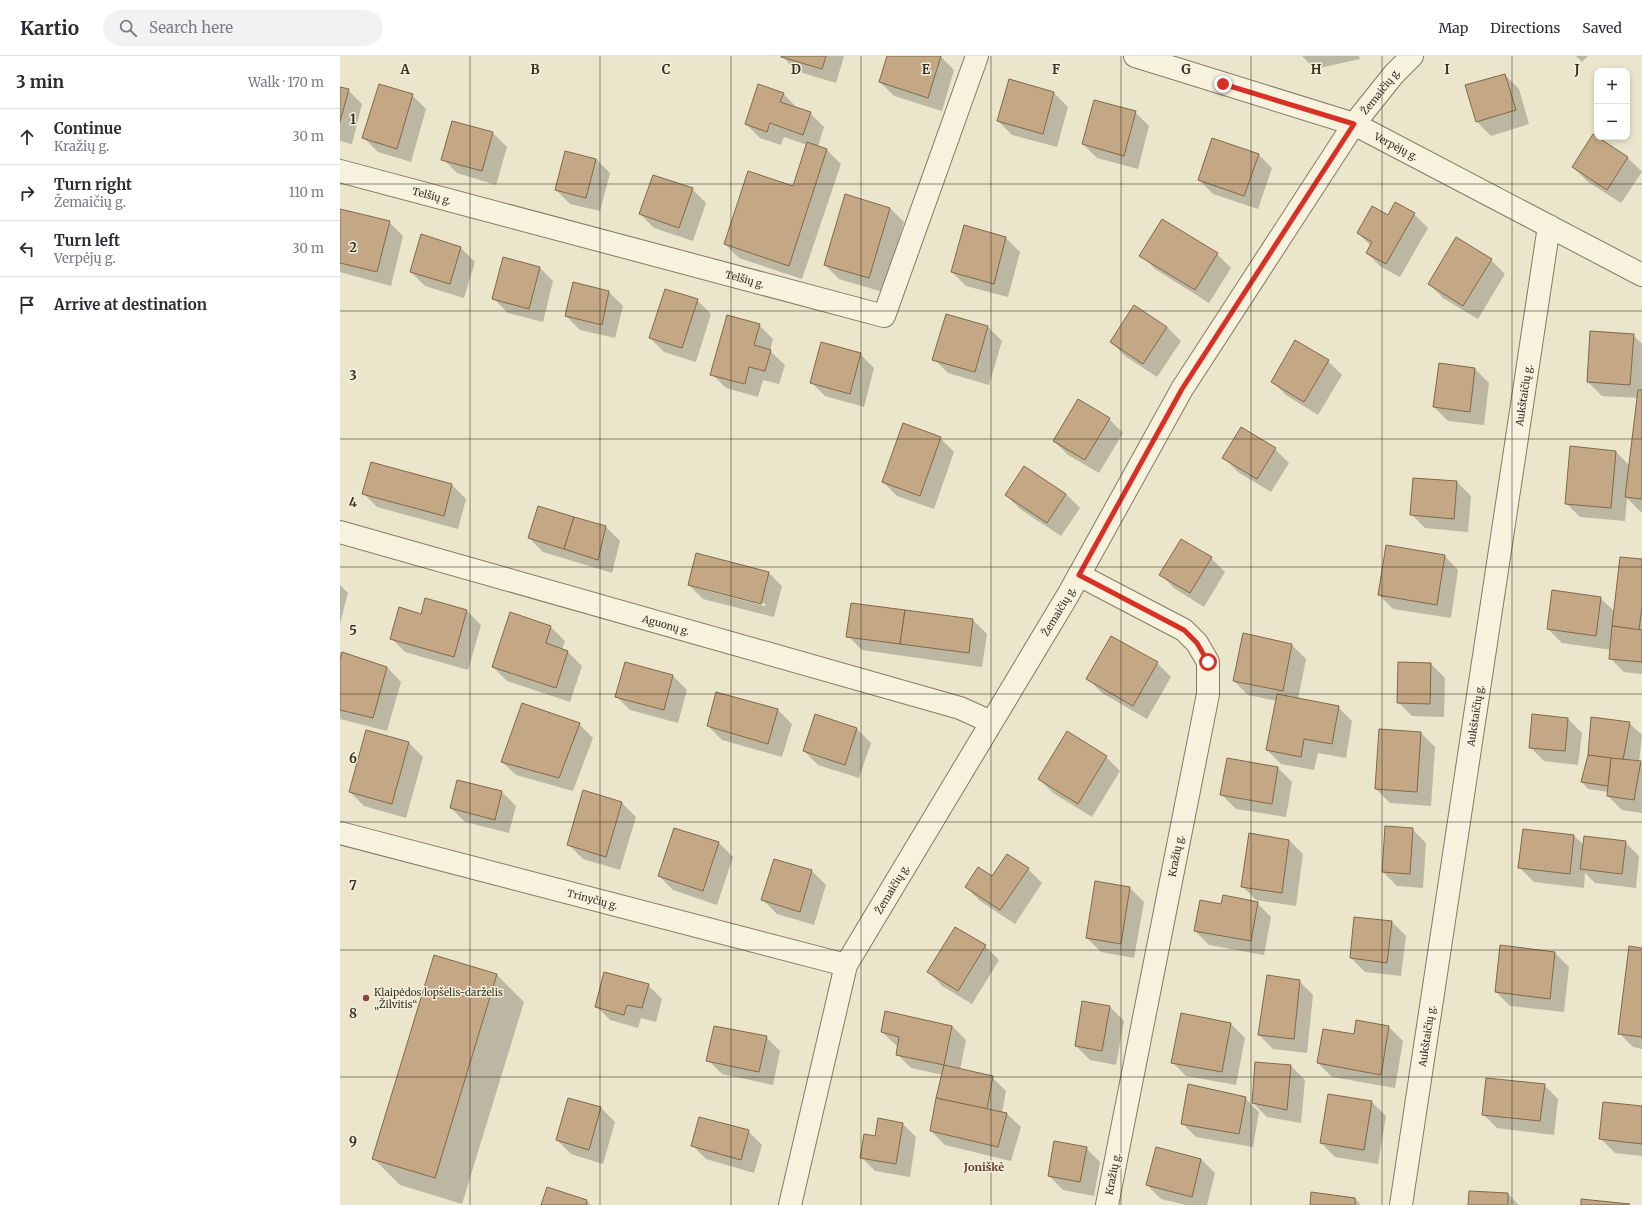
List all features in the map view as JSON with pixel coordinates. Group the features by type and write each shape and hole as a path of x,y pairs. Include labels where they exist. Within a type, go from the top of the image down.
{"street":[{"name":"Telšių g.","path":"340,170 884,316 977,56"},
{"name":"Verpėjų g.","path":"1135,56 1354,124 1642,275"},
{"name":"Žemaičių g.","path":"790,1205 846,965 1079,575 1182,389 1354,124 1394,74 1412,56"},
{"name":"Aukštaičių g.","path":"1401,1205 1550,226"},
{"name":"Aguonų g.","path":"340,532 960,708 991,722"},
{"name":"Kražių g.","path":"1079,575 1184,630 1197,643 1208,662 1208,694 1107,1205"},
{"name":"Trinyčių g.","path":"340,833 846,965"}],"building":[{"path":"781,56 826,56 822,69"},
{"path":"887,56 941,56 928,98 879,82"},
{"path":"1505,74 1516,110 1476,122 1465,85"},
{"path":"1009,79 1054,92 1043,134 997,121"},
{"path":"379,84 413,94 397,149 362,138"},
{"path":"758,84 784,93 780,102 811,112 803,135 770,123 767,132 745,124"},
{"path":"340,87 349,89 340,122"},
{"path":"1094,100 1136,111 1124,156 1082,144"},
{"path":"452,121 493,132 482,171 441,160"},
{"path":"1593,134 1594,140 1602,140 1628,157 1607,190 1572,167"},
{"path":"1212,138 1259,154 1244,196 1198,180"},
{"path":"807,142 827,149 789,266 724,244 748,171 793,186"},
{"path":"565,151 596,159 586,198 555,190"},
{"path":"653,175 693,188 679,228 639,214"},
{"path":"845,194 890,208 869,278 824,265"},
{"path":"1395,202 1415,213 1386,264 1366,253 1372,242 1357,233 1372,206 1388,215"},
{"path":"340,209 390,221 377,272 340,263"},
{"path":"1162,219 1218,253 1195,290 1139,256"},
{"path":"964,225 1006,237 994,284 951,272"},
{"path":"421,234 461,247 450,284 410,272"},
{"path":"1456,237 1492,259 1463,306 1428,284"},
{"path":"503,257 540,267 529,309 492,299"},
{"path":"573,282 609,291 602,325 565,316"},
{"path":"665,289 698,299 682,348 649,338"},
{"path":"1134,305 1167,327 1143,364 1110,342"},
{"path":"946,314 988,326 975,372 932,360"},
{"path":"727,315 760,324 754,345 771,350 765,371 749,367 745,384 710,375"},
{"path":"1590,331 1634,334 1630,385 1587,382"},
{"path":"1295,340 1329,360 1304,402 1271,382"},
{"path":"821,342 861,353 850,394 810,383"},
{"path":"1439,363 1475,368 1470,412 1433,407"},
{"path":"1638,390 1642,390 1642,499 1625,497"},
{"path":"1078,399 1110,418 1085,460 1053,441"},
{"path":"903,423 941,437 920,496 882,482"},
{"path":"1241,427 1276,448 1257,479 1222,458"},
{"path":"1570,446 1616,451 1611,508 1565,504"},
{"path":"371,462 452,484 444,516 362,494"},
{"path":"1024,466 1066,494 1047,523 1005,495"},
{"path":"1413,478 1457,481 1454,519 1410,515"},
{"path":"538,506 574,517 564,549 528,538"},
{"path":"574,517 606,526 598,560 564,549"},
{"path":"1181,539 1212,557 1190,593 1159,575"},
{"path":"1386,545 1445,555 1437,605 1378,595"},
{"path":"696,553 769,572 761,604 688,585"},
{"path":"1620,557 1642,559 1642,606 1639,630 1612,626"},
{"path":"1552,590 1601,597 1596,636 1547,629"},
{"path":"425,598 467,610 454,657 390,639 399,607 421,614"},
{"path":"851,603 905,610 900,644 846,637"},
{"path":"905,610 973,619 969,653 900,644"},
{"path":"510,612 551,626 546,643 568,651 556,688 492,667"},
{"path":"1612,626 1642,630 1642,662 1609,659"},
{"path":"1243,633 1292,644 1283,691 1233,681"},
{"path":"1111,636 1158,662 1133,706 1086,679"},
{"path":"342,652 387,667 373,718 340,710 340,661"},
{"path":"625,662 673,675 664,710 615,697"},
{"path":"1398,662 1431,663 1430,704 1397,703"},
{"path":"716,692 778,709 768,744 707,726"},
{"path":"1277,694 1339,706 1332,744 1304,739 1301,757 1266,750"},
{"path":"522,703 580,723 559,778 501,762"},
{"path":"815,714 857,728 845,765 803,751"},
{"path":"1532,714 1568,718 1565,751 1529,748"},
{"path":"1591,717 1630,722 1623,760 1588,755"},
{"path":"1379,729 1421,732 1417,792 1375,789"},
{"path":"366,730 409,742 392,804 349,792"},
{"path":"1067,731 1107,756 1078,804 1038,779"},
{"path":"1588,755 1611,758 1608,786 1581,782"},
{"path":"1227,758 1278,767 1272,804 1220,795"},
{"path":"1611,758 1641,761 1634,800 1607,796"},
{"path":"457,780 502,791 495,820 450,808"},
{"path":"583,790 622,802 606,857 567,845"},
{"path":"1385,826 1413,828 1410,874 1382,872"},
{"path":"674,828 719,842 703,891 658,876"},
{"path":"1523,829 1574,835 1570,874 1518,868"},
{"path":"1249,833 1289,840 1282,893 1241,887"},
{"path":"1584,836 1626,841 1622,874 1580,869"},
{"path":"1007,854 1029,868 1000,910 965,887 978,867 992,876"},
{"path":"774,859 812,870 800,912 761,900"},
{"path":"1095,881 1130,887 1121,944 1086,938"},
{"path":"1223,895 1258,902 1251,941 1194,931 1200,900 1221,904"},
{"path":"1354,917 1392,921 1387,963 1350,958"},
{"path":"955,927 986,945 958,991 927,972"},
{"path":"1500,945 1555,952 1550,999 1495,992"},
{"path":"1629,946 1642,948 1642,1037 1618,1034"},
{"path":"434,955 497,974 435,1178 372,1159"},
{"path":"604,972 649,984 642,1008 627,1005 624,1015 595,1007"},
{"path":"1267,975 1300,980 1294,1039 1258,1035"},
{"path":"1082,1001 1110,1006 1102,1051 1075,1046"},
{"path":"885,1011 952,1026 944,1065 896,1055 899,1037 881,1032"},
{"path":"1181,1013 1231,1023 1222,1072 1171,1063"},
{"path":"1356,1020 1389,1026 1381,1075 1317,1063 1323,1029 1354,1034"},
{"path":"714,1026 767,1036 759,1072 706,1061"},
{"path":"1255,1062 1291,1065 1287,1110 1252,1103"},
{"path":"944,1065 993,1076 987,1109 936,1098"},
{"path":"1486,1078 1545,1084 1540,1121 1482,1115"},
{"path":"1188,1084 1246,1097 1239,1134 1181,1124"},
{"path":"1328,1094 1372,1101 1364,1150 1320,1143"},
{"path":"568,1098 601,1107 589,1150 556,1140"},
{"path":"936,1098 1007,1113 998,1147 930,1131"},
{"path":"1603,1102 1642,1106 1642,1144 1599,1139"},
{"path":"699,1117 749,1130 741,1160 691,1146"},
{"path":"878,1118 903,1123 896,1164 860,1158 864,1134 875,1136"},
{"path":"1054,1141 1087,1147 1080,1182 1048,1176"},
{"path":"1156,1147 1201,1159 1192,1197 1146,1185"},
{"path":"547,1187 587,1200 586,1205 541,1205"},
{"path":"1469,1191 1508,1193 1508,1205 1468,1205"},
{"path":"1311,1192 1355,1198 1355,1205 1310,1205"},
{"path":"1581,1199 1630,1204 1581,1205"}],"place":[{"name":"Klaipėdos lopšelis-darželis „Žilvitis“","path":"366,998"}],"district":[{"name":"Joniškė","path":"984,1167"}],"route":[{"path":"1208,662 1197,643 1184,630 1079,575 1182,389 1354,124 1223,84"}]}
